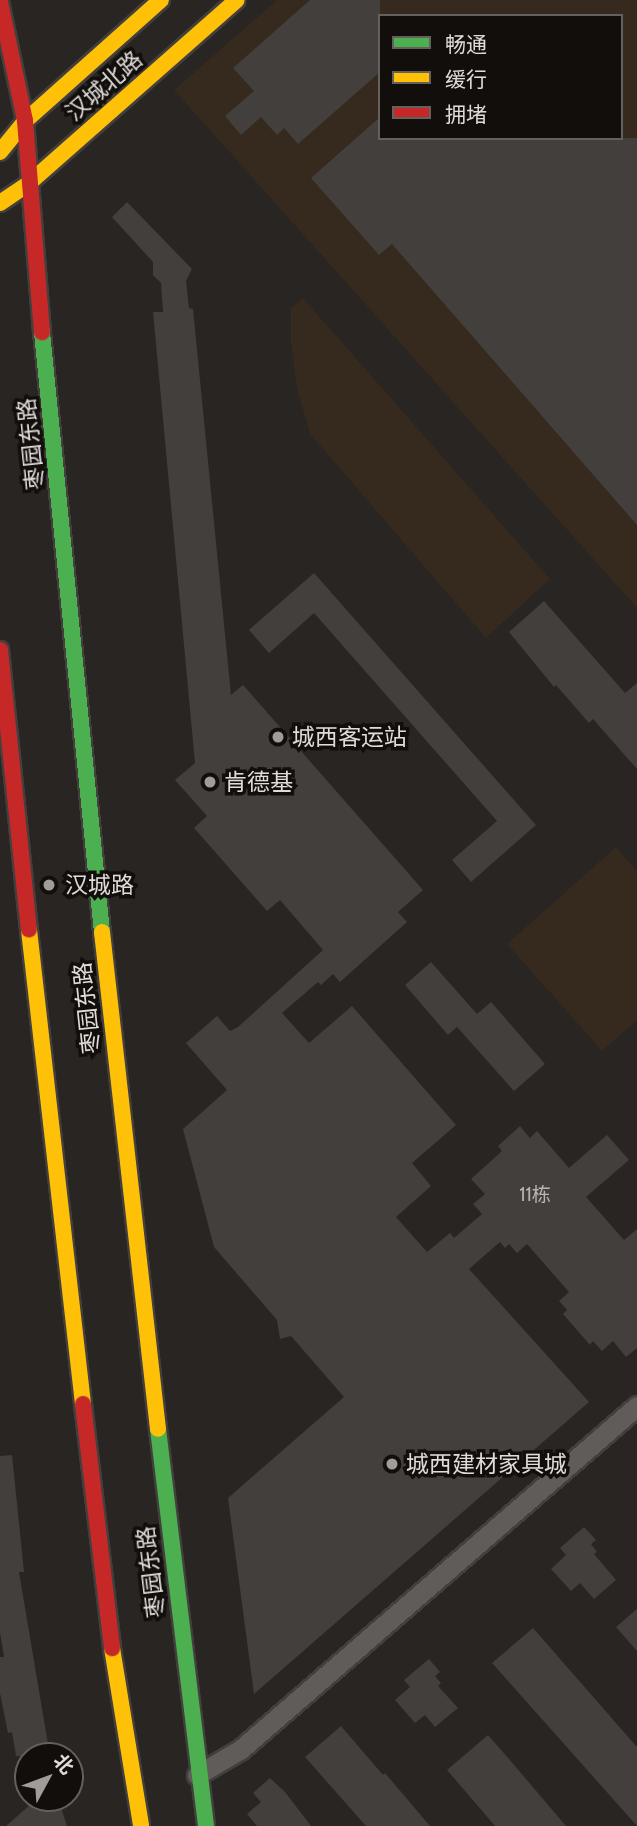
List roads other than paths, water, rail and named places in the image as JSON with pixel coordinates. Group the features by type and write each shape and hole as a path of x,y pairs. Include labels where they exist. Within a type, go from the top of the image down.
{"main road":[{"name":"汉城北路","path":"0,152 25,121 161,0"},
{"name":"汉城北路","path":"0,204 28,184 237,0"},
{"name":"枣园东路","path":"0,2 25,121 28,184 120,1112 197,1774 206,1826"},
{"name":"枣园东路","path":"0,650 59,1206 117,1687 141,1826"}],"street":[{"path":"197,1774 241,1749 637,1406"}],"place":[{"name":"城西客运站","path":"278,737"},
{"name":"肯德基","path":"210,782"},
{"name":"汉城路","path":"49,885"},
{"name":"城西建材家具城","path":"392,1464"}]}
